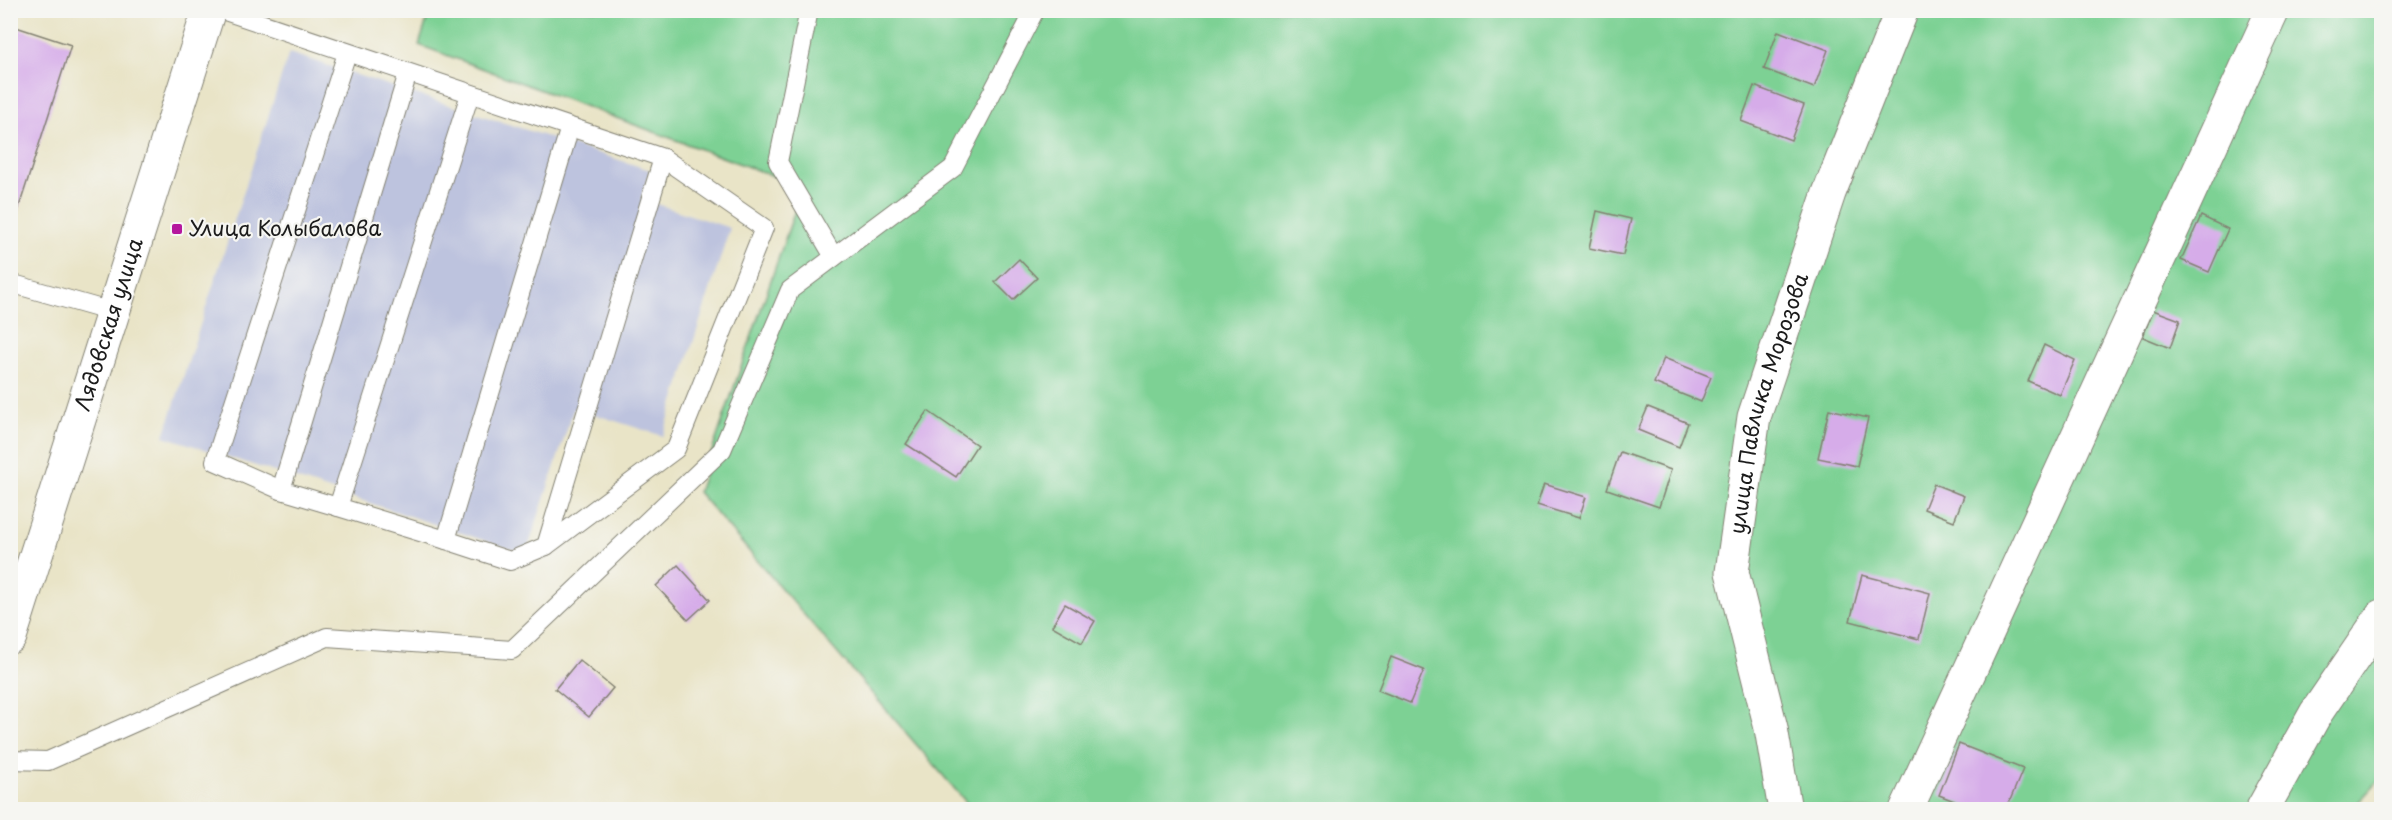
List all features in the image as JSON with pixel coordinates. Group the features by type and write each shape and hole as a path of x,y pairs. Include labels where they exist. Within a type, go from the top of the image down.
{"street":[{"name":"Лядовская улица","path":"10,637 209,10"},
{"name":"улица Павлика Морозова","path":"1785,810 1771,728 1732,572 1752,428 1829,193 1902,10"},
{"path":"1906,810 2273,10"},
{"path":"2262,810 2316,713 2382,616"}],"lane":[{"path":"222,10 663,158 765,228 676,449 546,546 510,561 281,490 215,461 347,52"},
{"path":"809,10 778,162 834,257"},
{"path":"10,760 48,761 327,637 512,650 722,450 790,290 953,168 1035,10"},
{"path":"281,490 408,73"},
{"path":"338,507 470,94"},
{"path":"446,540 570,127"},
{"path":"546,546 663,158"},
{"path":"10,283 112,312"}],"shaded area":[{"path":"289,53 650,170 641,199 730,228 663,436 574,408 526,554 164,436"}],"green space":[{"path":"430,10 2381,11 2381,778 2351,810 972,809 698,492 803,187 419,45"}],"building":[{"path":"10,25 71,45 11,232 10,232"},
{"path":"1778,31 1828,50 1814,88 1764,69"},
{"path":"1754,86 1804,105 1791,140 1741,121"},
{"path":"1597,211 1631,219 1623,255 1589,248"},
{"path":"2201,216 2228,229 2209,272 2181,260"},
{"path":"1019,259 1037,278 1013,300 995,282"},
{"path":"2153,310 2180,320 2170,348 2143,337"},
{"path":"2044,345 2075,360 2060,395 2028,381"},
{"path":"1664,358 1711,377 1701,402 1654,383"},
{"path":"1648,407 1688,423 1679,447 1638,430"},
{"path":"1829,409 1868,418 1857,466 1818,458"},
{"path":"928,411 977,445 956,477 906,444"},
{"path":"1620,452 1671,470 1659,507 1607,489"},
{"path":"1544,484 1586,497 1579,518 1537,505"},
{"path":"1934,484 1964,496 1954,521 1924,509"},
{"path":"678,565 710,600 688,620 656,586"},
{"path":"1862,575 1930,593 1919,639 1850,621"},
{"path":"1065,604 1095,621 1082,643 1052,626"},
{"path":"1391,657 1424,670 1410,703 1378,690"},
{"path":"579,660 613,688 589,717 555,689"},
{"path":"1959,744 2023,769 2006,810 1977,810 1939,795"}],"place":[{"name":"Улица Колыбалова","path":"177,229"}]}
